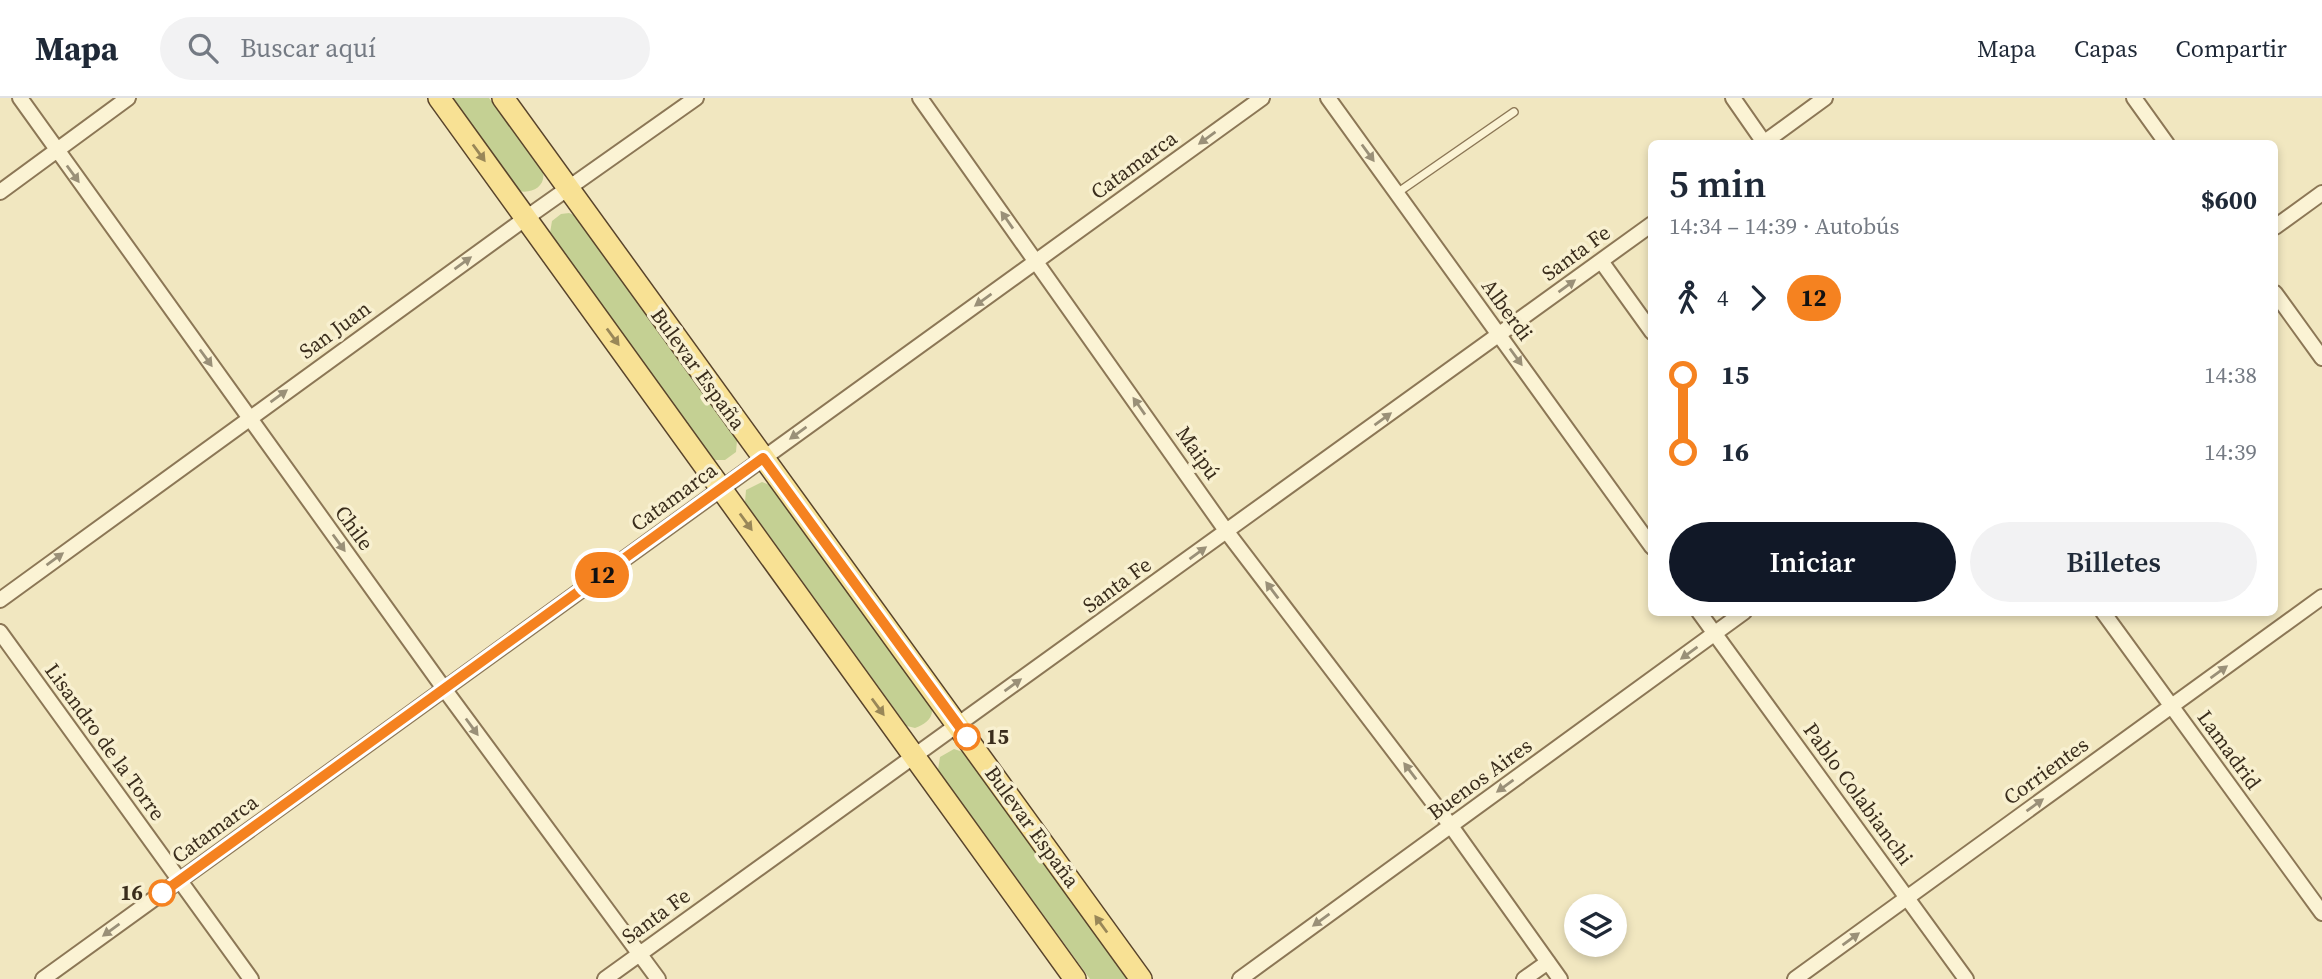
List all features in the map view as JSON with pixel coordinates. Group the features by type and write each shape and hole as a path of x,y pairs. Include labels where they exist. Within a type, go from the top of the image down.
{"main road":[{"path":"439,98 1075,979"},
{"name":"Bulevar España","path":"503,98 1141,979"}],"street":[{"name":"Chile","path":"20,98 445,690 658,979"},
{"path":"0,192 128,98"},
{"name":"San Juan","path":"0,600 526,218 696,98"},
{"name":"Maipú","path":"920,98 1227,532 1451,826 1560,979"},
{"name":"Catamarca","path":"43,979 1262,98"},
{"name":"Alberdi","path":"1328,98 1648,541"},
{"path":"1733,98 1762,140"},
{"path":"1768,140 1825,98"},
{"path":"2134,98 2164,140"},
{"path":"2278,225 2322,193"},
{"name":"Santa Fe","path":"605,979 1648,227"},
{"path":"1601,261 1648,326"},
{"path":"2278,297 2322,358"},
{"name":"Corrientes","path":"1795,979 2322,597"},
{"path":"1702,616 1715,634"},
{"name":"Buenos Aires","path":"1240,979 1739,616"},
{"name":"Lamadrid","path":"2106,616 2322,913"},
{"name":"Lisandro de la Torre","path":"0,632 251,979"},
{"name":"Pablo Colabianchi","path":"1715,634 1966,979"},
{"path":"1524,979 1548,962"}],"lane":[{"path":"1397,193 1514,112"}],"green space":[{"path":"452,98 489,98 543,172 542,181 537,188 519,191"},
{"path":"561,214 574,215 737,440 736,452 725,460 714,460 550,233 552,221"},
{"path":"762,482 770,485 932,709 931,716 925,723 915,728 907,726 745,502 746,490"},
{"path":"954,749 963,752 1127,979 1090,979 938,770 940,757"}],"bus line":[{"name":"12","path":"162,893 763,458 967,737"}],"place":[{"name":"15","path":"967,737"},
{"name":"16","path":"162,893"}]}
